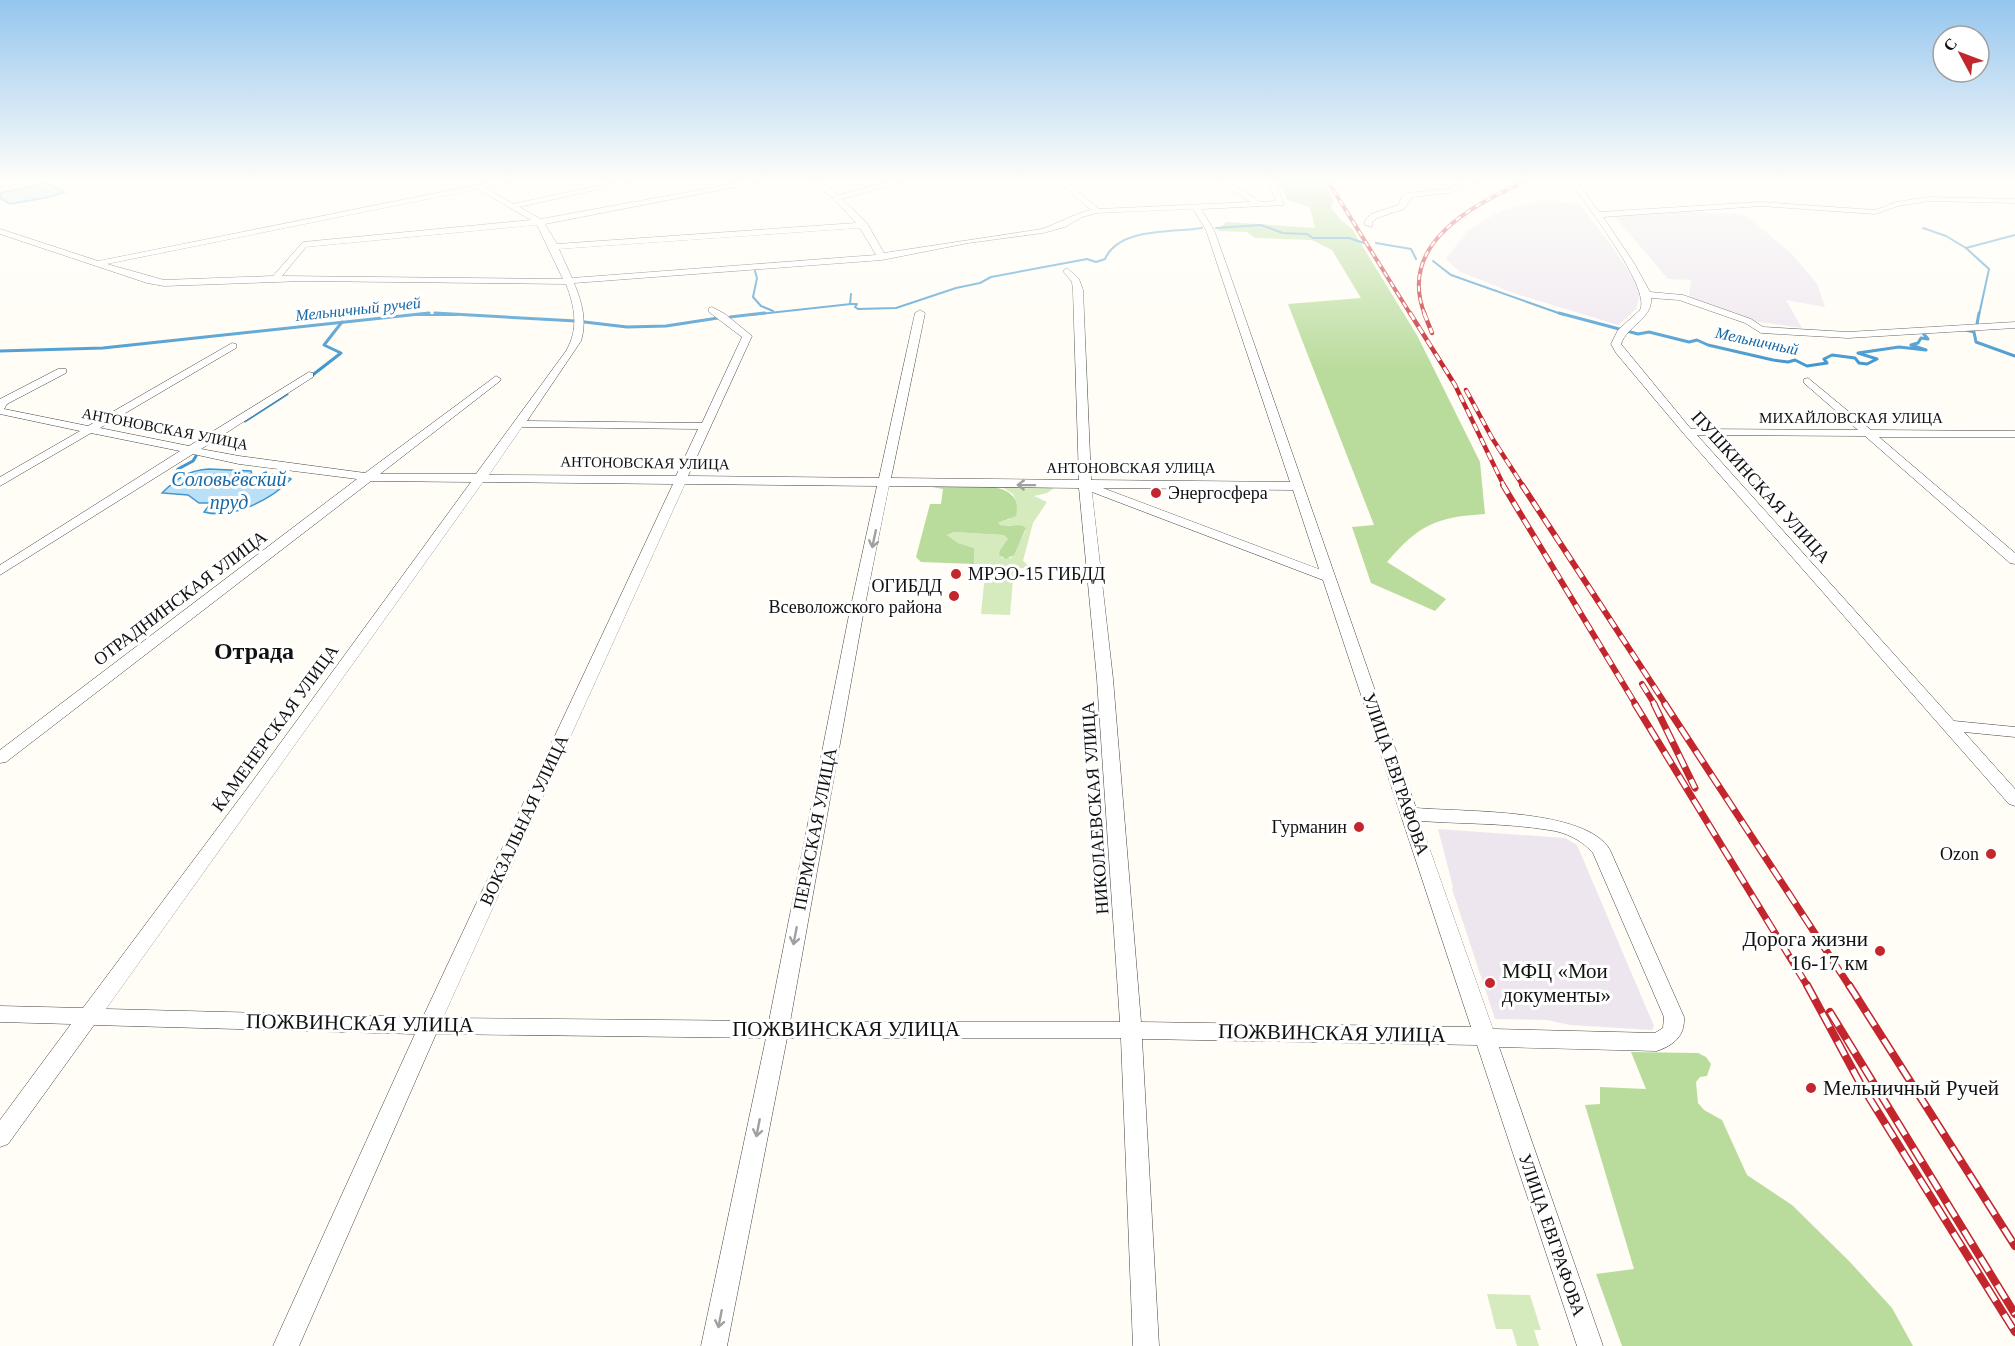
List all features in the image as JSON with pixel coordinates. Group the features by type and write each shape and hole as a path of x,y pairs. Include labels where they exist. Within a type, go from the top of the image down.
{"street":[{"path":"37,243 150,281 164,283 276,278 567,281 882,257 958,243"},
{"path":"99,263 200,243"},
{"path":"276,278 303,245 326,243"},
{"path":"552,243 567,281"},
{"path":"554,247 613,243"},
{"path":"874,243 882,257"},
{"name":"УЛИЦА ЕВГРАФОВА","path":"1214,243 1590,1346"},
{"path":"1616,243 1633,267 1647,295 1680,297 1748,321 1761,330 1848,335 2015,325"},
{"name":"НИКОЛАЕВСКАЯ УЛИЦА","path":"1067,271 1076,281 1078,290 1084,486 1105,679 1131,1030 1146,1346"},
{"name":"КАМЕНЕРСКАЯ УЛИЦА","path":"0,1137 518,424 579,326 577,300 567,281"},
{"name":"ПУШКИНСКАЯ УЛИЦА","path":"1647,295 1648,303 1643,311 1622,330 1616,344 1620,351 1688,432 2015,800"},
{"name":"ВОКЗАЛЬНАЯ УЛИЦА","path":"286,1346 429,1026 747,336 737,331 720,313 712,310"},
{"name":"ПЕРМСКАЯ УЛИЦА","path":"714,1346 778,1030 856,615 920,313"},
{"path":"0,482 232,346"},
{"path":"0,409 2,402 62,371"},
{"path":"0,571 309,375"},
{"name":"ОТРАДНИНСКАЯ УЛИЦА","path":"4,751 496,379"},
{"path":"1808,381 2015,560"},
{"name":"АНТОНОВСКАЯ УЛИЦА","path":"0,409 87,431 280,467 369,477 1084,486 1100,483 1296,486"},
{"path":"518,424 706,426"},
{"name":"МИХАЙЛОВСКАЯ УЛИЦА","path":"1688,432 2015,434"},
{"path":"1084,486 1117,495 1328,577"},
{"path":"1950,726 2015,732"},
{"name":"ПОЖВИНСКАЯ УЛИЦА","path":"0,1014 429,1026 778,1030 1131,1030 1468,1035 1657,1042 1669,1037 1675,1028 1674,1017 1601,850 1593,841 1580,833 1552,824 1410,814"}],"shaded area":[{"path":"1458,243 1609,243 1633,278 1640,295 1636,309 1618,325 1513,293 1459,271 1446,259"},
{"path":"1637,243 1779,243 1791,253 1817,284 1825,307 1786,300 1802,328 1753,321 1696,302 1689,295 1691,280 1668,279"},
{"path":"1438,829 1565,838 1577,845 1654,1026 1652,1030 1570,1025 1547,1020 1495,1019 1452,889"}],"green space":[{"path":"1318,243 1360,243 1418,337 1480,462 1485,514 1468,515 1430,525 1409,539 1387,562 1446,599 1435,611 1371,583 1352,527 1374,525 1288,304 1361,298 1332,250"},
{"path":"987,486 1011,494 1016,503 1016,516 998,523 1004,526 1019,525 1026,528 1014,555 1006,559 999,555 1008,539 1004,535 954,532 947,535 958,543 974,548 974,564 921,562 916,557 930,504 941,504 943,489 932,487"},
{"path":"1002,487 1055,487 1047,493 1034,496 1047,502 1033,523 1023,561 1027,564 1027,568 1014,568 1010,615 981,614 986,564 974,564 974,548 958,543 947,535 954,532 1004,535 1009,539 1000,550 1002,558 1011,558 1026,530 1014,525 1004,526 998,523 1010,519 1015,499 1013,494"},
{"path":"1631,1052 1698,1053 1706,1057 1711,1064 1707,1076 1700,1077 1696,1082 1698,1103 1704,1110 1722,1120 1747,1175 1792,1205 1850,1262 1892,1308 1913,1346 1622,1346 1596,1274 1634,1269 1585,1105 1600,1104 1600,1087 1646,1089"},
{"path":"1487,1294 1530,1295 1541,1330 1534,1330 1539,1346 1517,1346 1512,1329 1496,1329"}],"water":[{"name":"Соловьёвский пруд","path":"209,469 251,471 253,478 266,472 267,474 281,474 291,479 263,500 227,513 204,512 211,503 199,503 188,495 162,493 183,476"}],"waterway":[{"name":"Мельничный ручей","path":"751,315 851,304 857,304 855,307 858,309 896,308 956,288 980,283 991,277 1087,259 1096,262 1105,259 1120,243"},
{"name":"Мельничный ручей","path":"1376,243 1411,249 1416,259"},
{"path":"1957,243 1966,248"},
{"path":"1966,248 1986,243"},
{"path":"1966,248 1989,269 1979,315"},
{"name":"Мельничный","path":"1433,261 1451,275 1564,315"},
{"path":"755,271 757,278 753,297 761,306 773,311"},
{"path":"850,304 851,294"},
{"name":"Мельничный ручей","path":"342,322 429,313"},
{"name":"Мельничный ручей","path":"435,313 576,321 627,327 666,326 718,318"},
{"name":"Мельничный ручей","path":"730,317 765,313"},
{"name":"Мельничный","path":"1559,313 1638,334 1649,332 1689,342 1697,340 1708,345 1773,360 1788,362 1795,360 1807,366 1827,363 1824,359 1832,355 1855,358 1859,363 1867,364 1877,359 1858,353 1899,347 1926,350 1911,345 1918,343 1921,338 1928,339 1922,332 1923,330"},
{"path":"1977,324 1979,313"},
{"name":"Мельничный ручей","path":"414,315 457,315"},
{"name":"Мельничный ручей","path":"0,351 103,348 342,322"},
{"path":"310,377 341,353 324,345 342,322"},
{"name":"Мельничный","path":"1966,330 1974,332 1976,342 2015,356"},
{"path":"245,421 287,394"},
{"path":"174,481 178,469 193,461 196,456"}],"railway":[{"path":"1366,243 1411,315"},
{"path":"1425,315 1419,289 1421,267 1434,243"},
{"path":"1410,313 1455,385 1504,486"},
{"path":"1424,313 1432,333"},
{"path":"1466,390 1492,438 1523,486"},
{"path":"1503,485 1636,705"},
{"path":"1522,485 1666,705"},
{"path":"1642,684 1655,705"},
{"path":"1635,704 1808,987"},
{"path":"1654,704 1695,788"},
{"path":"1665,704 1850,987"},
{"path":"1807,985 1860,1083 2015,1332"},
{"path":"1849,985 2015,1246"},
{"path":"1830,1012 2015,1314"}],"place":[{"name":"Энергосфера","path":"1156,493"},
{"name":"МРЭО-15 ГИБДД","path":"956,574"},
{"name":"ОГИБДД Всеволожского района","path":"954,596"},
{"name":"Гурманин","path":"1359,827"},
{"name":"Ozon","path":"1991,854"},
{"name":"Дорога жизни 16-17 км","path":"1880,951"},
{"name":"МФЦ «Мои документы»","path":"1490,983"},
{"name":"Мельничный Ручей","path":"1811,1088"}],"district":[{"name":"Отрада","path":"254,651"}]}
